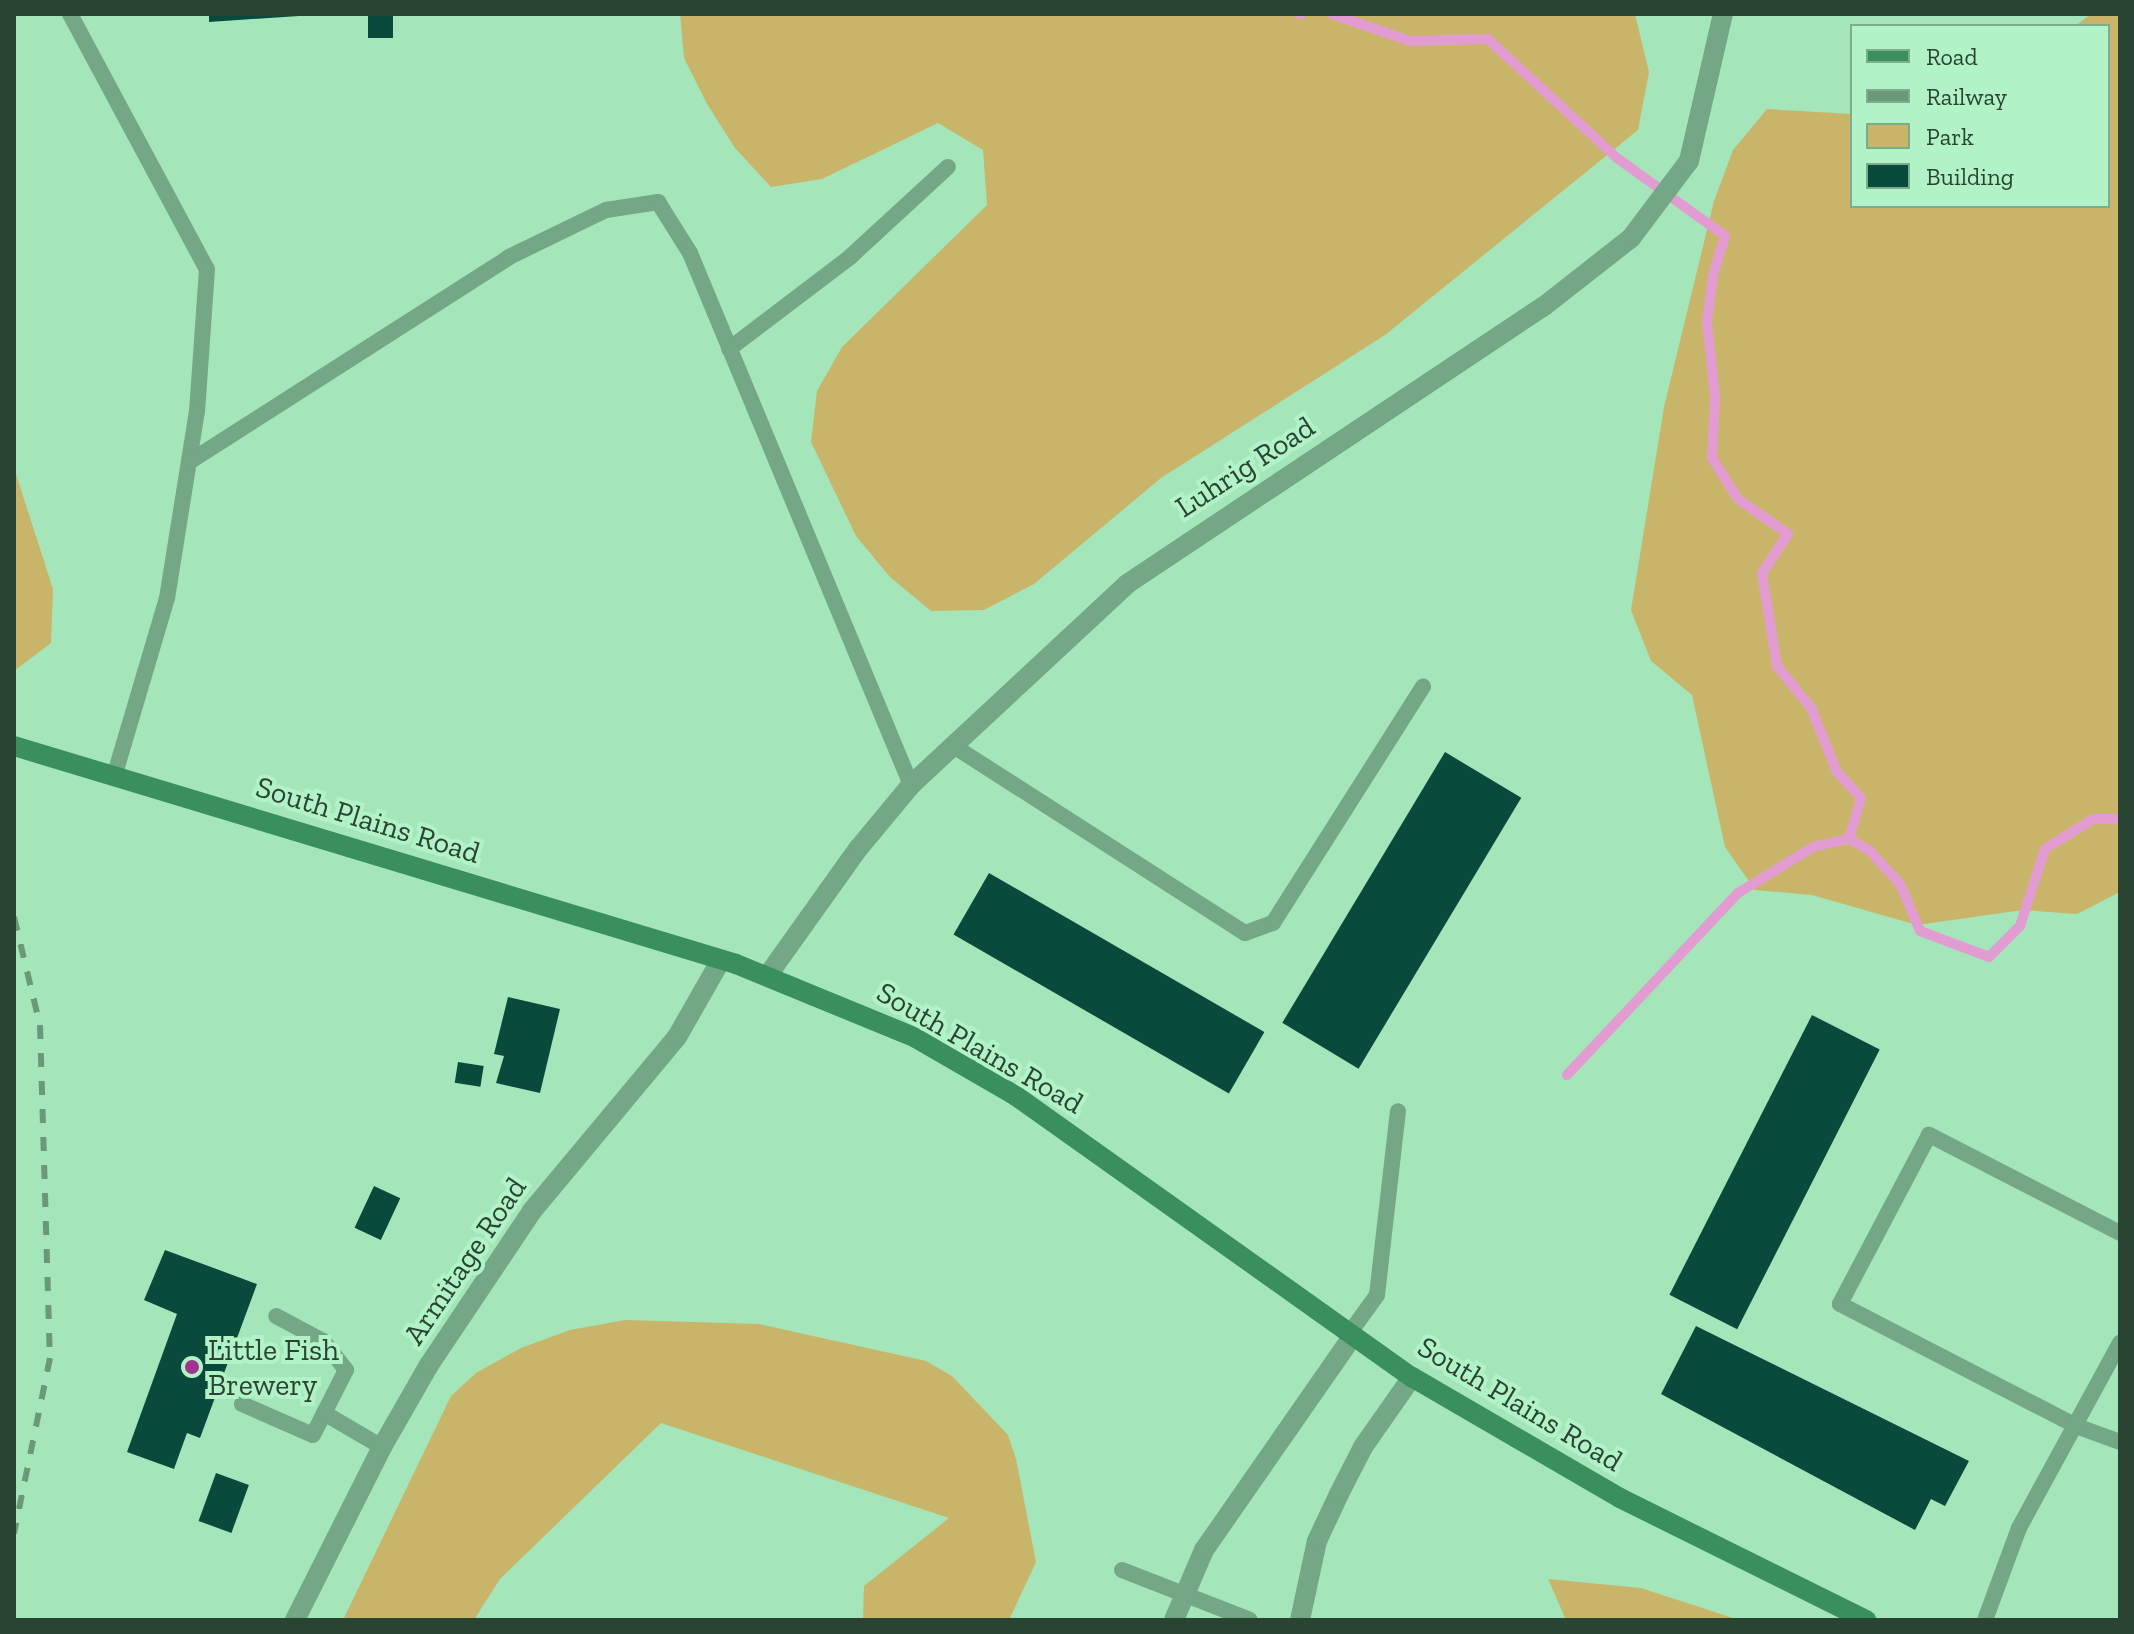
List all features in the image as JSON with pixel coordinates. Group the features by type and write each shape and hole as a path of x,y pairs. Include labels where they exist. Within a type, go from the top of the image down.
{"main road":[{"name":"South Plains Road","path":"14,746 768,975 916,1038 1016,1096 1412,1377 1620,1498 1866,1620"}],"street":[{"name":"Luhrig Road","path":"768,975 858,849 911,785 1127,584 1543,307 1631,238 1689,161 1723,14"},
{"name":"Armitage Road","path":"295,1620 382,1447 532,1211 677,1037 721,960"},
{"path":"1174,1620 1182,1594 1244,1487 1351,1335"},
{"path":"1300,1620 1323,1529 1363,1447 1412,1377"}],"lane":[{"path":"70,14 207,269 189,462 167,598 114,777"},
{"path":"729,349 850,257 948,167"},
{"path":"189,462 509,257 606,210 658,202 690,253 911,785"},
{"path":"952,745 1245,933 1273,923 1423,687"},
{"path":"1351,1335 1377,1295 1398,1111"},
{"path":"2120,1233 1929,1135 1840,1304 2076,1426 2120,1442"},
{"path":"242,1404 313,1435 346,1370 323,1341 276,1316"},
{"path":"1985,1620 2019,1528 2120,1343"},
{"path":"324,1413 382,1447"},
{"path":"1122,1570 1250,1620"}],"green space":[{"path":"680,14 1635,14 1649,72 1638,130 1385,335 1161,478 1034,584 984,610 931,611 890,577 856,536 811,442 817,391 842,347 987,205 983,150 938,123 822,179 771,187 735,148 707,104 684,58"},
{"path":"2091,14 2120,14 2120,892 2077,914 2023,910 1917,925 1812,895 1755,890 1725,847 1692,695 1651,661 1631,610 1664,407 1714,201 1733,150 1767,109 1850,114 1850,208 2110,208 2110,24 2078,24"},
{"path":"14,468 53,589 51,643 14,671"},
{"path":"625,1320 759,1324 926,1361 952,1376 1008,1435 1016,1459 1036,1562 1009,1620 863,1620 864,1586 949,1518 661,1423 500,1579 474,1620 343,1620 451,1396 476,1373 521,1348 570,1330"},
{"path":"1548,1579 1641,1588 1739,1620 1566,1620"}],"building":[{"path":"209,14 299,14 299,16 209,22"},
{"path":"368,14 393,14 393,38 368,38"},
{"path":"1445,752 1521,798 1359,1069 1282,1023"},
{"path":"989,873 1264,1032 1229,1093 954,934"},
{"path":"508,997 560,1009 540,1093 496,1083 504,1056 494,1054"},
{"path":"1812,1015 1880,1050 1737,1329 1669,1295"},
{"path":"458,1062 484,1066 480,1087 455,1083"},
{"path":"374,1186 400,1198 381,1240 355,1228"},
{"name":"Little Fish Brewery","path":"165,1250 257,1284 200,1438 187,1433 174,1469 127,1452 177,1314 144,1300"},
{"path":"1696,1326 1969,1461 1945,1506 1931,1499 1915,1530 1661,1394"},
{"path":"216,1473 249,1485 231,1533 199,1521"}],"waterway":[{"path":"1332,14 1410,41 1488,39 1617,158 1725,236 1713,275 1707,322 1715,397 1712,458 1738,499 1788,534 1762,573 1777,666 1811,708 1837,772 1861,798 1849,839 1869,850 1900,884 1920,931 1989,957 2020,926 2045,849 2093,819 2120,819"},
{"path":"1567,1075 1738,893 1813,847 1849,839"}],"railway":[{"path":"14,917 40,1025 50,1358 14,1533"}],"place":[{"name":"Little Fish Brewery","path":"192,1367"}]}
